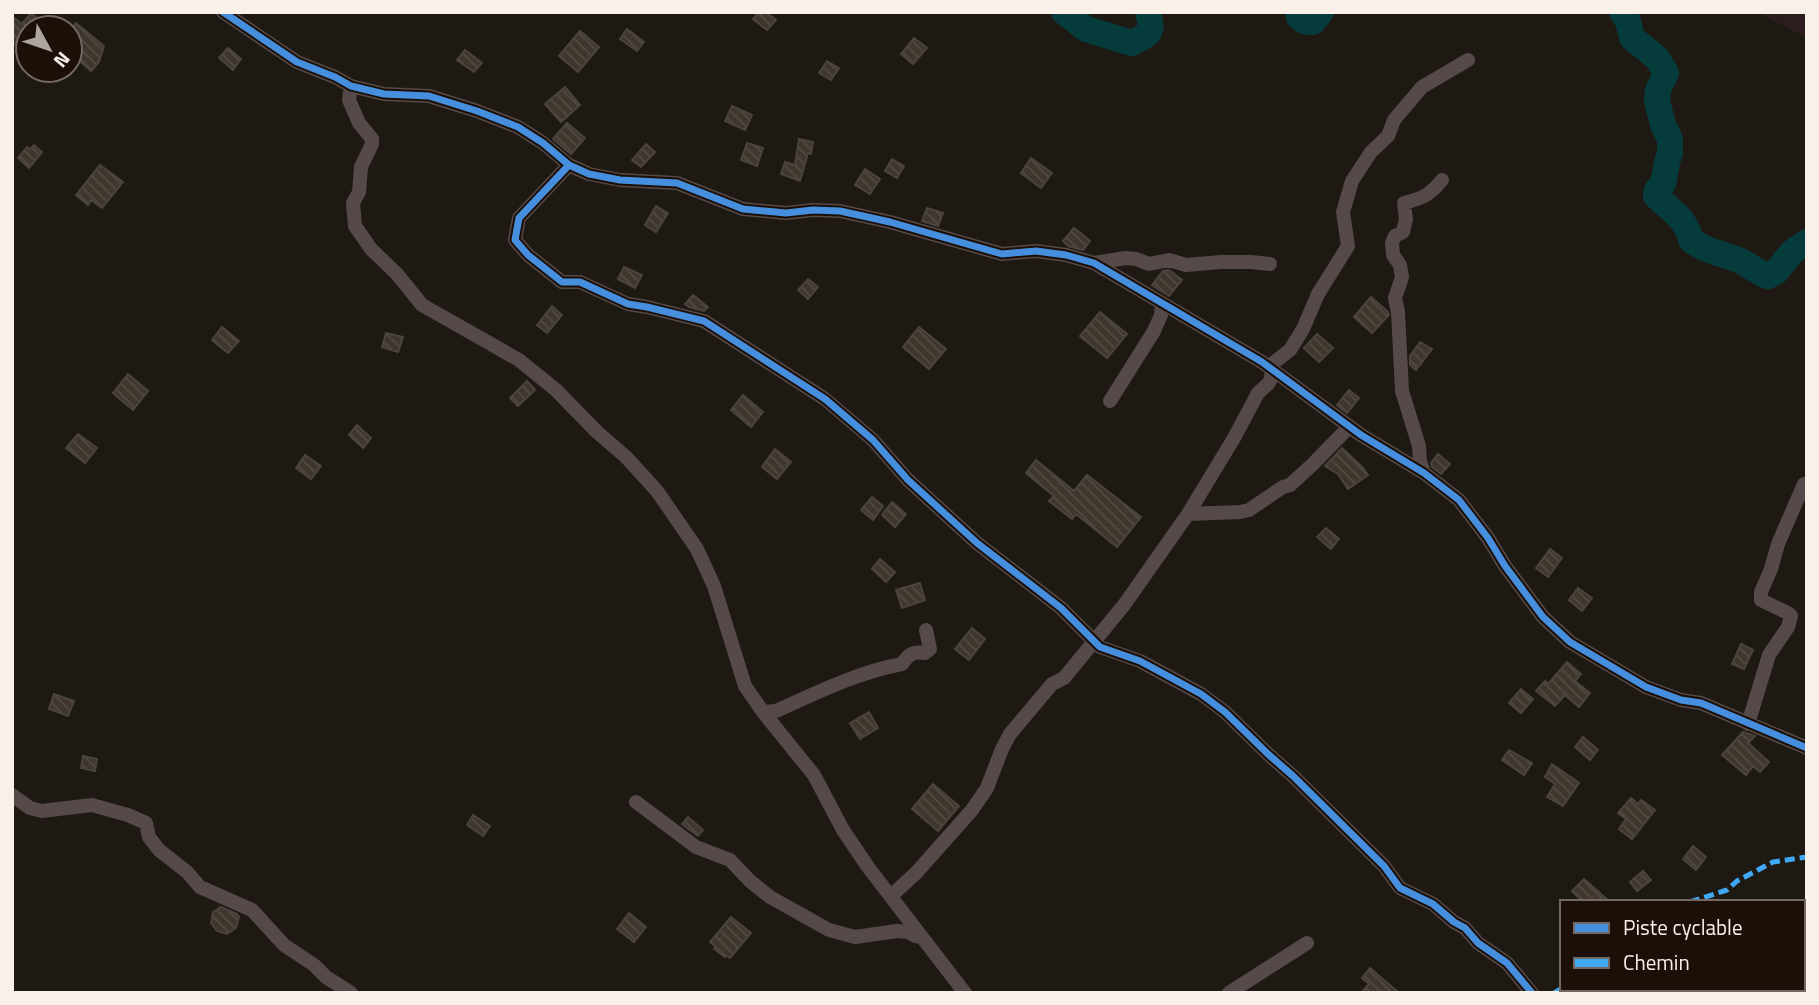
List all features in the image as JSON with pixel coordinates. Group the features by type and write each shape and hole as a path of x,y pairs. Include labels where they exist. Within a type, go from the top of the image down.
{"street":[{"path":"223,12 297,62 351,86 384,94 429,96 477,111 519,127 569,165 589,174 620,180 677,184 743,209 786,213 840,211 890,222 1003,254 1036,251 1066,255 1094,263 1262,362 1349,427 1424,473 1459,500 1543,617 1570,642 1646,687 1700,704 1807,748"},
{"path":"891,896 916,873 972,810 987,788 1010,734 1052,684 1064,678 1125,605 1188,514 1258,393 1271,379 1272,364 1290,349 1303,329 1318,295 1348,246 1343,212 1352,181 1371,152 1388,136 1394,120 1422,87 1468,60"},
{"path":"351,86 349,100 359,123 372,139 361,167 359,192 353,203 355,226 371,249 397,274 422,305 519,360 556,390 626,457 657,491 697,549 713,586 745,686 814,775 843,830 868,867 965,993"},
{"path":"569,165 519,218 515,240 528,255 562,282 580,282 628,304 704,321 825,399 873,440 908,480 977,543 1061,608 1093,642 1112,652 1140,661 1201,694 1226,712 1384,866 1400,888 1433,904 1465,928 1478,943 1507,963 1532,993"},
{"path":"1424,473 1419,446 1402,391 1395,298 1402,277 1400,265 1392,256 1392,243 1395,236 1403,232 1406,219 1405,202 1423,198 1435,190 1442,180"},
{"path":"1094,263 1126,258 1149,264 1169,260 1186,265 1221,261 1270,264"},
{"path":"1110,401 1154,331 1161,315 1162,303"},
{"path":"1188,514 1249,510 1290,485 1349,427"},
{"path":"1748,724 1769,655 1791,616 1761,600 1761,592 1804,484"},
{"path":"763,712 776,711 848,680 902,664 915,651 925,653 930,649 926,630"},
{"path":"12,795 30,808 42,811 92,805 146,823 149,837 159,850 187,872 200,887 252,910 284,945 351,993"},
{"path":"636,802 696,847 730,860 770,897 829,930 855,937 897,931 922,937"},
{"path":"1229,993 1307,943"}],"shaded area":[{"path":"1757,12 1807,12 1807,38"}],"building":[{"path":"759,12 766,12 776,20 767,30 753,19"},
{"path":"12,16 14,44 12,47"},
{"path":"627,29 644,42 637,51 620,39"},
{"path":"84,30 104,46 99,62 91,71 84,65"},
{"path":"580,31 599,47 578,72 559,56"},
{"path":"914,38 927,48 913,64 901,54"},
{"path":"228,48 241,59 233,70 219,58"},
{"path":"465,50 482,63 474,72 457,60"},
{"path":"827,61 839,68 831,80 819,73"},
{"path":"565,87 580,105 561,122 545,104"},
{"path":"732,106 752,115 745,130 725,121"},
{"path":"567,123 585,138 571,154 553,139"},
{"path":"799,139 813,142 800,181 781,174 785,162 795,165"},
{"path":"747,143 763,148 757,166 741,160"},
{"path":"646,144 655,152 641,167 632,160"},
{"path":"34,145 42,152 29,168 18,158 27,147 30,149"},
{"path":"1031,158 1052,173 1041,188 1021,173"},
{"path":"892,159 904,166 897,178 885,171"},
{"path":"100,165 123,182 102,208 91,200 88,205 76,195"},
{"path":"865,169 880,179 870,194 855,185"},
{"path":"656,206 668,213 656,232 645,225"},
{"path":"927,208 943,213 938,226 922,221"},
{"path":"1074,228 1090,241 1083,250 1068,246 1063,241"},
{"path":"624,267 642,275 635,288 618,279"},
{"path":"1169,270 1182,280 1169,296 1152,285 1163,271"},
{"path":"808,279 818,287 808,299 798,290"},
{"path":"693,295 708,307 704,311 685,304"},
{"path":"1371,297 1389,315 1372,333 1354,317"},
{"path":"552,306 562,315 547,333 537,325"},
{"path":"1100,312 1127,334 1107,358 1080,336"},
{"path":"222,327 239,341 228,353 212,340"},
{"path":"919,327 946,349 929,369 903,347"},
{"path":"386,333 403,337 398,352 382,347"},
{"path":"1317,334 1333,348 1319,362 1304,348"},
{"path":"1420,342 1432,349 1416,370 1410,365 1410,356"},
{"path":"128,374 148,391 133,410 113,393"},
{"path":"527,381 535,390 518,406 510,398"},
{"path":"1349,390 1359,398 1347,413 1337,405"},
{"path":"743,395 763,412 751,427 731,410"},
{"path":"357,425 371,438 363,448 349,435"},
{"path":"78,434 97,448 85,463 66,448"},
{"path":"1342,448 1368,475 1348,489 1338,474 1325,466"},
{"path":"775,449 791,462 777,479 762,467"},
{"path":"1438,454 1450,464 1441,474 1431,463"},
{"path":"305,455 321,466 311,479 296,468"},
{"path":"1036,460 1074,491 1087,475 1141,517 1117,547 1076,514 1072,519 1049,501 1054,496 1026,473"},
{"path":"872,497 883,506 873,520 861,510"},
{"path":"892,502 906,514 895,527 882,515"},
{"path":"1326,528 1339,539 1331,549 1317,537"},
{"path":"1550,549 1562,558 1548,577 1536,568"},
{"path":"880,559 895,572 886,582 872,569"},
{"path":"920,583 925,600 902,608 896,590"},
{"path":"1578,588 1592,598 1582,611 1569,600"},
{"path":"972,628 985,639 969,660 955,649"},
{"path":"1741,644 1753,650 1744,669 1732,664"},
{"path":"1567,662 1581,674 1575,681 1590,693 1579,707 1565,695 1555,706 1536,691 1545,681 1548,684"},
{"path":"1521,689 1533,699 1521,713 1509,703"},
{"path":"54,694 74,701 68,716 49,709"},
{"path":"869,712 878,728 860,739 850,723"},
{"path":"1743,732 1755,736 1748,743 1769,762 1760,772 1753,766 1746,775 1722,755"},
{"path":"1583,737 1598,750 1590,760 1575,747"},
{"path":"1509,750 1532,763 1524,775 1502,760"},
{"path":"83,756 97,759 95,771 81,768"},
{"path":"1552,764 1579,783 1563,806 1547,797 1555,784 1545,777"},
{"path":"933,784 959,806 938,831 912,809"},
{"path":"1631,798 1638,804 1641,800 1655,810 1632,839 1619,829 1626,819 1618,813"},
{"path":"473,815 490,826 483,836 467,825"},
{"path":"688,817 703,830 698,836 682,824"},
{"path":"1693,846 1706,857 1696,870 1683,859"},
{"path":"1643,871 1651,880 1637,891 1630,882"},
{"path":"1584,879 1608,900 1581,900 1572,891"},
{"path":"221,907 239,917 236,928 227,934 217,931 211,923 213,912"},
{"path":"629,913 646,927 634,942 617,929"},
{"path":"731,917 751,933 730,958 714,949 716,947 710,942"},
{"path":"1370,968 1399,993 1361,993 1369,984 1362,978"}],"waterway":[{"path":"1064,12 1086,29 1132,43 1149,32 1148,12"},
{"path":"1298,12 1299,17 1306,22 1313,22 1321,12"},
{"path":"1622,12 1628,21 1632,38 1657,58 1666,73 1658,90 1657,101 1670,139 1670,153 1663,184 1657,190 1656,196 1682,220 1691,240 1768,276 1776,272 1792,252 1807,242"}],"marked path":[{"path":"1696,900 1727,890 1737,881 1773,862 1807,857"},
{"path":"1554,993 1560,989"},
{"path":"1758,991 1762,993"}],"cycle path":[{"path":"223,12 297,62 351,86 384,94 429,96 477,111 518,127 543,143 569,165 589,174 620,180 677,183 743,209 786,213 840,211 890,222 1002,254 1036,251 1066,255 1094,263 1262,362 1361,435 1424,473 1459,500 1543,617 1570,642 1646,687 1681,700 1701,703 1807,748"},
{"path":"569,165 519,218 515,240 528,255 562,282 580,282 628,304 704,321 825,399 873,440 908,480 977,543 1061,608 1100,647 1140,661 1201,694 1225,712 1384,866 1400,888 1433,904 1465,928 1478,943 1507,963 1532,993"}]}
